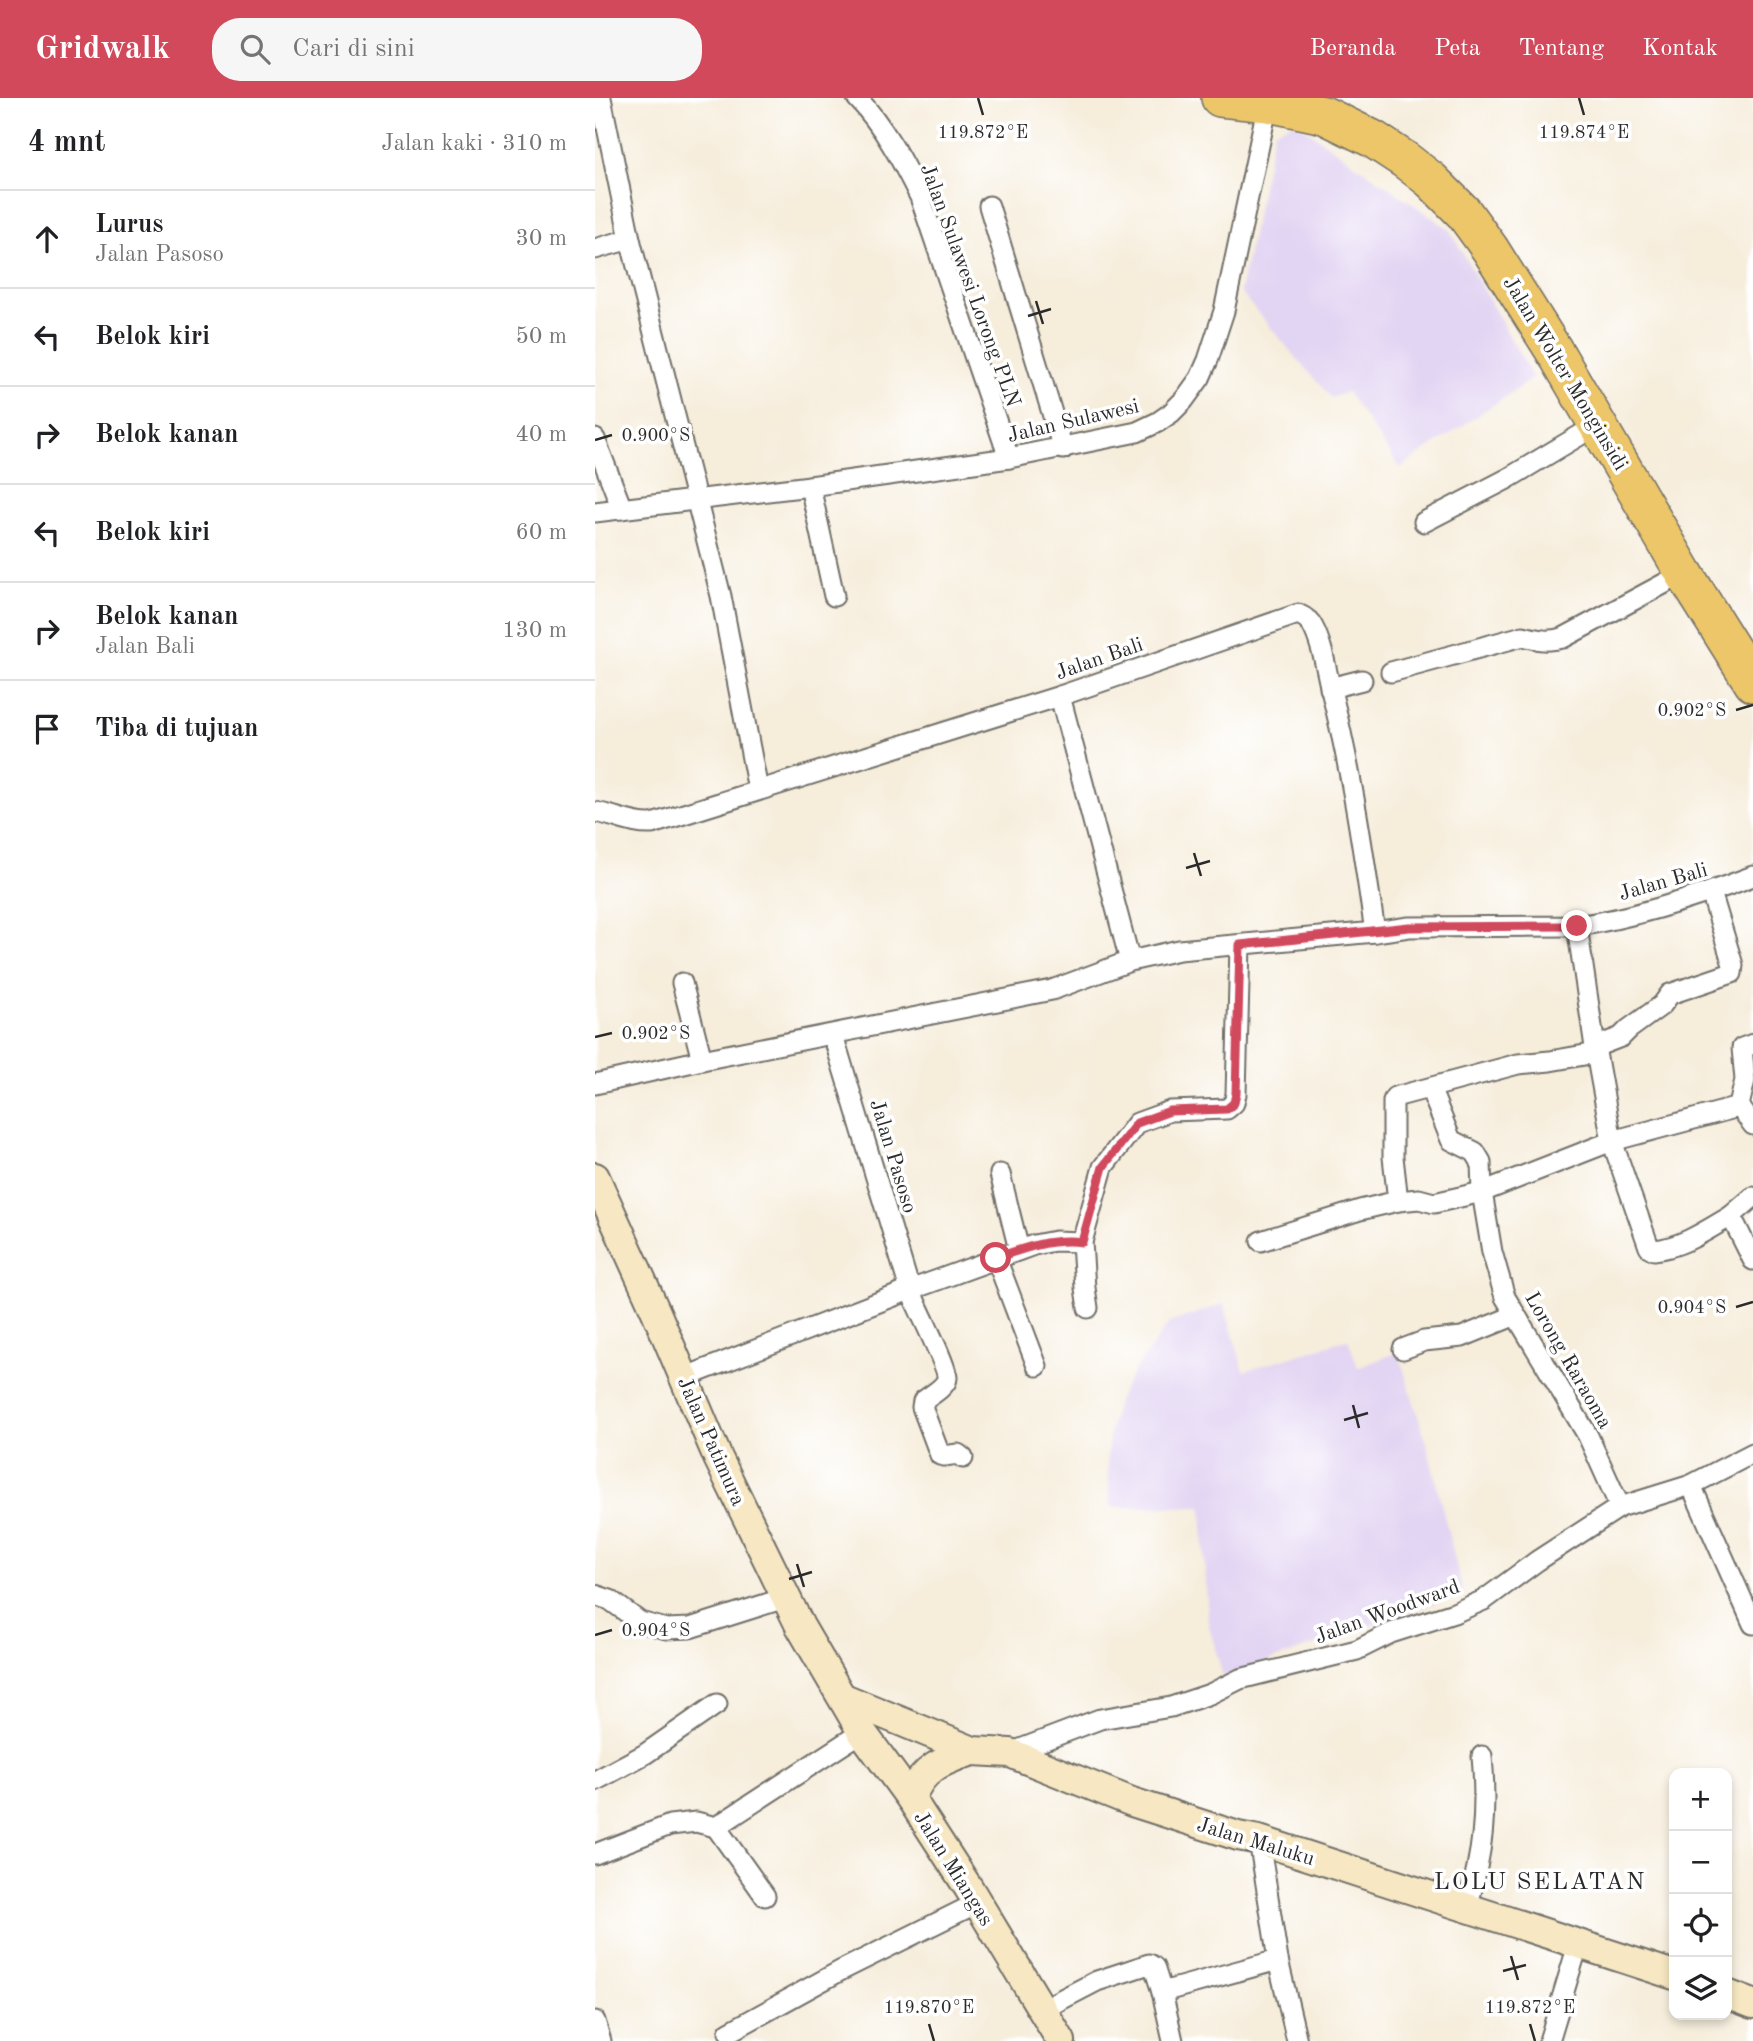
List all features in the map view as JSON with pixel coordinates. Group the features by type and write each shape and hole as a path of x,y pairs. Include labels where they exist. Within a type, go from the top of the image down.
{"highway":[{"name":"Jalan Wolter Monginsidi","path":"1220,98 1317,107 1405,160 1464,213 1558,357 1684,573 1753,683"}],"main road":[{"name":"Jalan Patimura","path":"595,1177 718,1458 785,1598 843,1698"},
{"name":"Jalan Maluku","path":"843,1698 973,1751 1010,1753 1132,1802 1238,1836 1259,1840 1669,1973"},
{"name":"Jalan Miangas","path":"843,1698 862,1732 911,1799 1061,2041"},
{"path":"911,1799 915,1786 930,1769 973,1751"},
{"path":"1732,1996 1753,2004"}],"street":[{"path":"601,98 630,239 721,596 758,790"},
{"name":"Jalan Sulawesi Lorong PLN","path":"857,98 904,163 920,197 1009,458"},
{"name":"Jalan Sulawesi","path":"595,512 1009,458 1137,432 1159,422 1184,400 1200,378 1208,360 1224,311 1268,103"},
{"path":"989,206 1063,449"},
{"path":"595,249 630,239"},
{"path":"1424,522 1512,476 1597,425"},
{"path":"595,439 622,509"},
{"path":"810,486 834,596"},
{"path":"1391,672 1523,636 1548,642 1563,638 1684,573"},
{"name":"Jalan Bali","path":"595,812 640,825 652,824 1060,696 1298,614 1306,617 1313,626 1347,751 1375,932"},
{"path":"1330,688 1363,680"},
{"path":"1060,696 1130,961"},
{"name":"Jalan Bali","path":"595,1084 1052,990 1130,961 1179,950 1420,926 1577,926 1672,905 1753,876"},
{"path":"1398,1201 1393,1157 1395,1097 1518,1064 1550,1062 1595,1050 1621,1037 1662,1005 1670,995 1732,973 1733,965 1711,892"},
{"path":"1577,926 1595,1050 1612,1141 1649,1247 1654,1250 1677,1245 1696,1236 1731,1216 1753,1197"},
{"path":"1088,1308 1083,1240 1103,1167 1137,1123 1170,1111 1227,1109 1234,1103 1240,945"},
{"path":"682,983 702,1060"},
{"name":"Jalan Pasoso","path":"833,1035 910,1290 943,1363 947,1378 946,1383 923,1401 922,1407 940,1455 944,1457 958,1454 963,1458"},
{"path":"1753,1044 1742,1048 1745,1080 1739,1106 1753,1125"},
{"name":"Lorong Raraoma","path":"1430,1088 1451,1140 1475,1152 1481,1163 1482,1192 1492,1252 1505,1297 1588,1436 1620,1507"},
{"path":"1261,1241 1398,1201 1419,1199 1434,1203 1482,1192 1612,1141 1739,1106"},
{"path":"1000,1174 1019,1250"},
{"path":"1731,1216 1753,1261"},
{"path":"683,1378 1019,1250 1055,1241 1083,1240"},
{"path":"996,1258 1037,1366"},
{"path":"1403,1349 1424,1341 1462,1337 1516,1315"},
{"name":"Jalan Woodward","path":"1010,1753 1100,1719 1171,1707 1210,1694 1240,1679 1357,1650 1391,1633 1454,1613 1484,1600 1537,1561 1620,1507 1691,1485 1753,1453"},
{"path":"1691,1485 1753,1624"},
{"path":"595,1595 610,1600 640,1622 666,1629 690,1628 785,1598"},
{"path":"595,1781 645,1755 717,1704"},
{"path":"716,1826 862,1732"},
{"path":"1467,1908 1485,1822 1482,1756"},
{"path":"595,1854 670,1825 696,1822 716,1826 765,1896"},
{"path":"1259,1840 1278,1960 1297,2041"},
{"path":"729,2032 840,1971 977,1903"},
{"path":"1549,2041 1578,1945"},
{"path":"1162,1992 1278,1960"},
{"path":"1043,2010 1097,1981 1149,1964 1154,1967 1162,1992 1173,2041"},
{"path":"595,2021 601,2041"}],"shaded area":[{"path":"1295,122 1449,229 1533,378 1400,468 1347,392 1331,398 1240,292 1274,131"},
{"path":"1224,1304 1244,1371 1348,1339 1358,1368 1398,1352 1426,1441 1463,1593 1223,1677 1208,1622 1202,1507 1110,1507 1107,1457 1117,1401 1130,1377 1169,1323"}],"district":[{"name":"LOLU SELATAN","path":"1540,1881"}],"route":[{"path":"996,1258 1055,1241 1082,1242 1103,1167 1137,1123 1170,1111 1227,1109 1234,1103 1240,945 1409,927 1577,926"}]}
